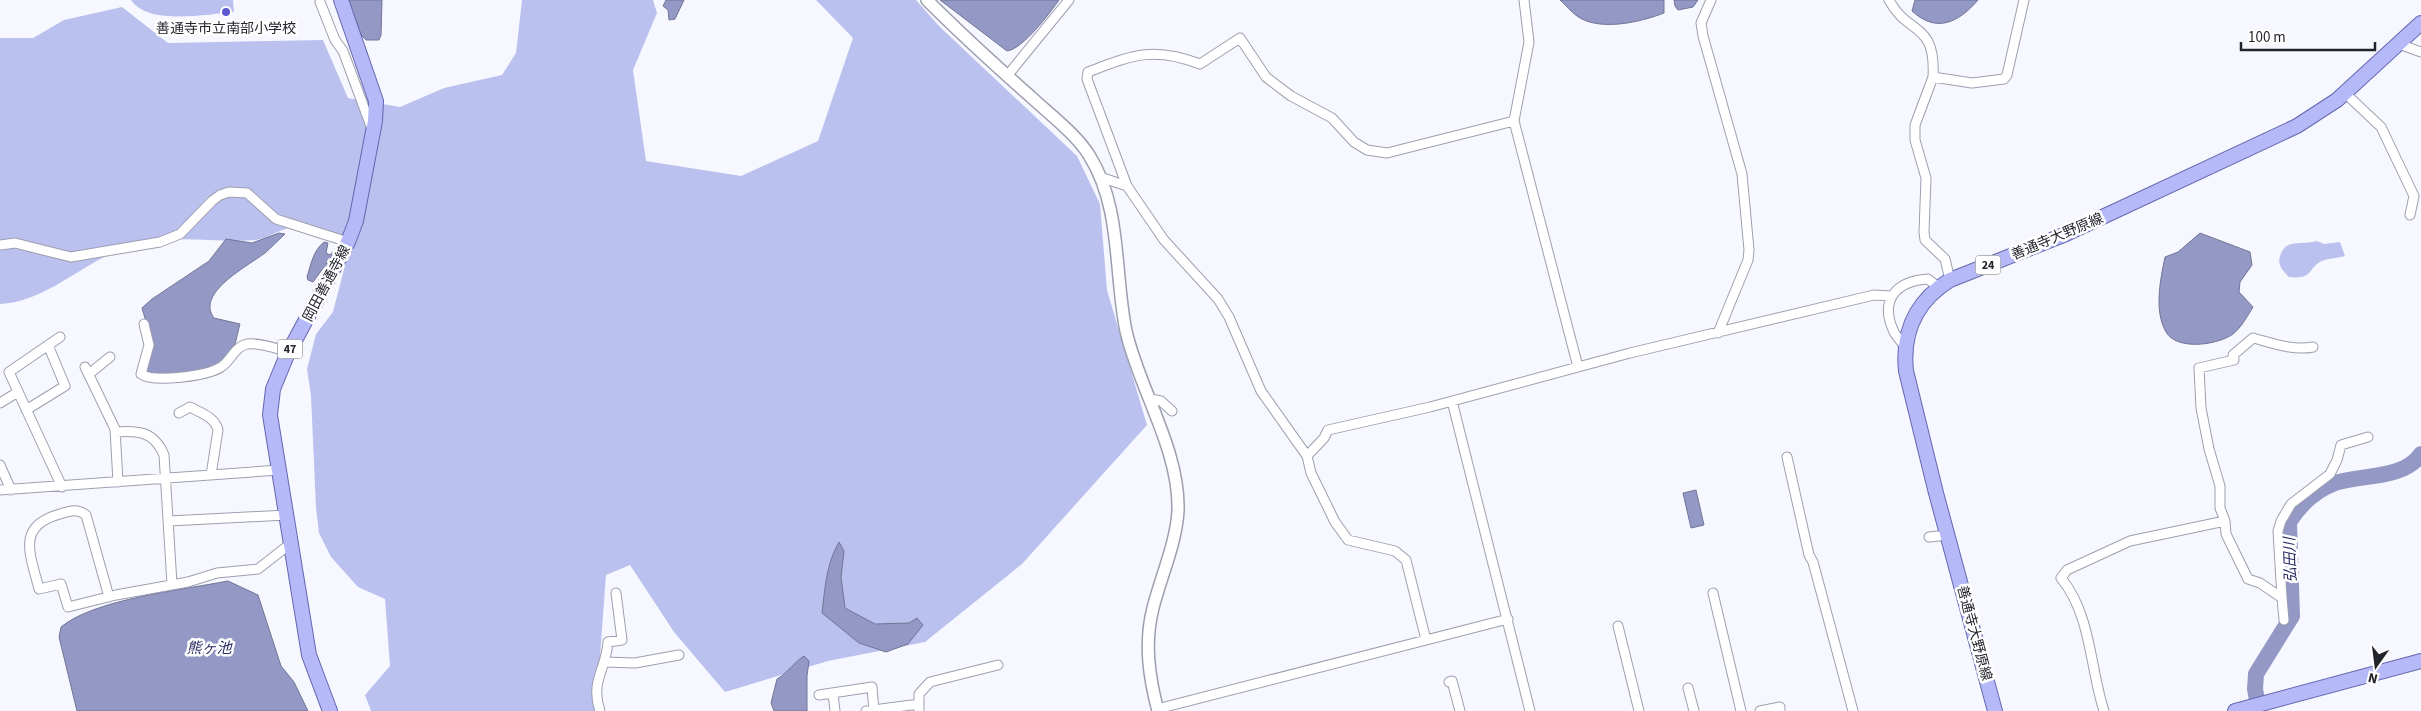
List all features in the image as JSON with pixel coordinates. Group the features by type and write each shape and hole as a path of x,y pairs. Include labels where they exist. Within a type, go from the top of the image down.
{"main road":[{"name":"岡田善通寺線","path":"330,711 309,655 270,415 274,389 289,352 348,242 356,221 373,132 376,101 341,0"},
{"name":"善通寺大野原線","path":"1996,711 1906,371 1908,333 1918,309 1944,284 2066,234 2296,126 2345,93 2421,23"},
{"path":"2235,711 2266,706 2421,661"}],"street":[{"path":"927,0 1062,125 1089,154 1100,177 1109,206 1115,240 1120,295 1127,333 1168,453 1177,488 1178,512 1173,540 1148,631 1148,654 1157,710 1508,619"},
{"path":"1007,76 1069,0"},
{"path":"1524,0 1529,42 1514,121 1578,367"},
{"path":"1711,0 1701,23 1742,174 1749,250 1748,260 1718,333"},
{"path":"1890,0 1894,8 1923,34 1931,45 1934,60 1933,77 1915,125 1915,140 1926,178 1925,240 1945,259 1944,284 1924,279 1904,284 1891,296 1888,306 1894,334 1906,347"},
{"path":"1933,77 1972,83 2004,79 2007,75 2024,0"},
{"path":"320,2 335,40 342,51 373,132"},
{"path":"1426,640 1406,560 1394,551 1348,540 1335,522 1311,473 1307,456 1261,391 1229,317 1218,299 1164,240 1127,186 1087,79 1088,72 1130,56 1157,53 1180,56 1200,64 1240,38 1266,77 1292,96 1332,118 1354,142 1367,150 1386,153 1514,121"},
{"path":"2399,44 2421,52"},
{"path":"2345,93 2381,127 2414,196 2410,215"},
{"path":"1100,177 1127,186"},
{"path":"0,245 16,243 71,257 160,242 180,234 220,194 229,192 247,193 276,219 348,242"},
{"path":"1307,456 1324,438 1328,430 1452,401 1578,367 1874,295 1891,296"},
{"path":"144,324 149,345 141,374 145,377 165,379 210,372 222,366 241,346 249,344 289,352"},
{"path":"60,337 9,372 62,487"},
{"path":"2282,598 2260,583 2248,579 2226,534 2225,521 2220,508 2220,486 2209,449 2201,408 2199,368 2234,360 2233,355 2252,338 2282,346 2313,347"},
{"path":"26,410 65,386 48,345"},
{"path":"110,357 87,370 110,416 115,432 118,482"},
{"path":"0,404 18,392"},
{"path":"1150,399 1161,402 1172,411"},
{"path":"1452,401 1530,711"},
{"path":"179,413 190,407 209,416 217,423 218,430 211,475"},
{"path":"115,432 142,432 156,441 164,455 172,584"},
{"path":"2284,620 2278,531 2285,512 2330,474 2337,460 2341,445 2368,437"},
{"path":"1787,457 1809,555 1813,562 1852,711"},
{"path":"0,465 11,490"},
{"path":"0,490 279,470"},
{"path":"109,597 86,515 74,510 51,516 34,528 28,545 39,589 61,584 68,607 188,582 217,573 258,569 290,544"},
{"path":"169,521 286,515"},
{"path":"2104,711 2089,643 2070,589 2061,578 2067,570 2130,540 2225,521"},
{"path":"1929,538 1948,534"},
{"path":"600,711 595,692 597,681 605,662 608,642 622,640 616,593"},
{"path":"1713,593 1741,711"},
{"path":"1618,626 1639,711"},
{"path":"605,662 635,663 680,655"},
{"path":"819,695 872,687 871,711 919,707 919,694 930,682 998,666"},
{"path":"1449,682 1452,681 1460,711"},
{"path":"1688,688 1694,711"},
{"path":"833,692 835,711"},
{"path":"1760,711 1780,707 1780,711"}],"shaded area":[{"path":"131,0 233,0 234,12 194,16 164,16 139,8"},
{"path":"522,0 653,0 657,13 633,70 646,161 741,176 818,141 853,38 816,0 916,0 939,26 1077,156 1100,204 1107,290 1147,425 1022,564 925,642 828,661 725,692 674,632 630,565 606,575 596,711 371,711 365,695 390,666 385,599 358,587 331,557 319,533 316,508 311,396 307,369 316,334 333,312 351,242 296,227 291,227 256,240 180,239 150,241 118,250 35,296 0,304 0,38 33,38 64,20 122,7 168,43 323,40 348,98 400,107 444,88 502,75 516,53"},
{"path":"2317,241 2324,244 2340,242 2345,256 2322,261 2303,277 2289,277 2280,265 2279,259 2286,246 2295,243"}],"water":[{"path":"348,0 382,0 381,35 379,40 366,40 361,35"},
{"path":"666,0 684,0 675,19 669,20 668,10 663,6"},
{"path":"940,0 1059,0 1043,21 1021,44 1007,51"},
{"path":"1560,0 1664,0 1664,13 1644,20 1620,24 1597,24 1577,16"},
{"path":"1674,0 1698,0 1693,7 1678,10"},
{"path":"1915,0 1978,0 1971,8 1955,19 1939,23 1921,18 1912,11"},
{"path":"279,233 285,234 265,253 226,281 217,290 212,299 210,309 214,318 240,324 235,344 230,354 223,361 202,370 166,375 145,373 150,335 142,308 152,299 209,261 226,239 252,243"},
{"path":"2200,233 2250,252 2252,265 2240,282 2239,292 2253,307 2239,328 2226,338 2208,343 2188,344 2171,338 2162,324 2159,305 2160,286 2165,257 2178,252"},
{"path":"324,242 328,243 326,253 330,255 333,251 335,252 313,282 308,280 307,277 315,254"},
{"path":"1696,490 1704,525 1691,528 1683,493"},
{"path":"839,542 844,551 841,577 845,608 875,624 909,623 917,618 923,625 908,644 886,652 859,643 822,613 831,559"},
{"name":"熊ヶ池","path":"228,581 258,595 281,666 294,682 308,711 77,711 59,637 61,627 76,617 95,609 140,597"},
{"path":"804,656 809,661 807,711 774,711 771,703 777,679"}],"waterway":[{"name":"弘田川","path":"2259,711 2255,689 2256,674 2292,616 2289,522 2309,499 2328,486 2346,480 2393,472 2404,468 2421,454"}],"place":[{"name":"善通寺市立南部小学校","path":"226,12"}]}
